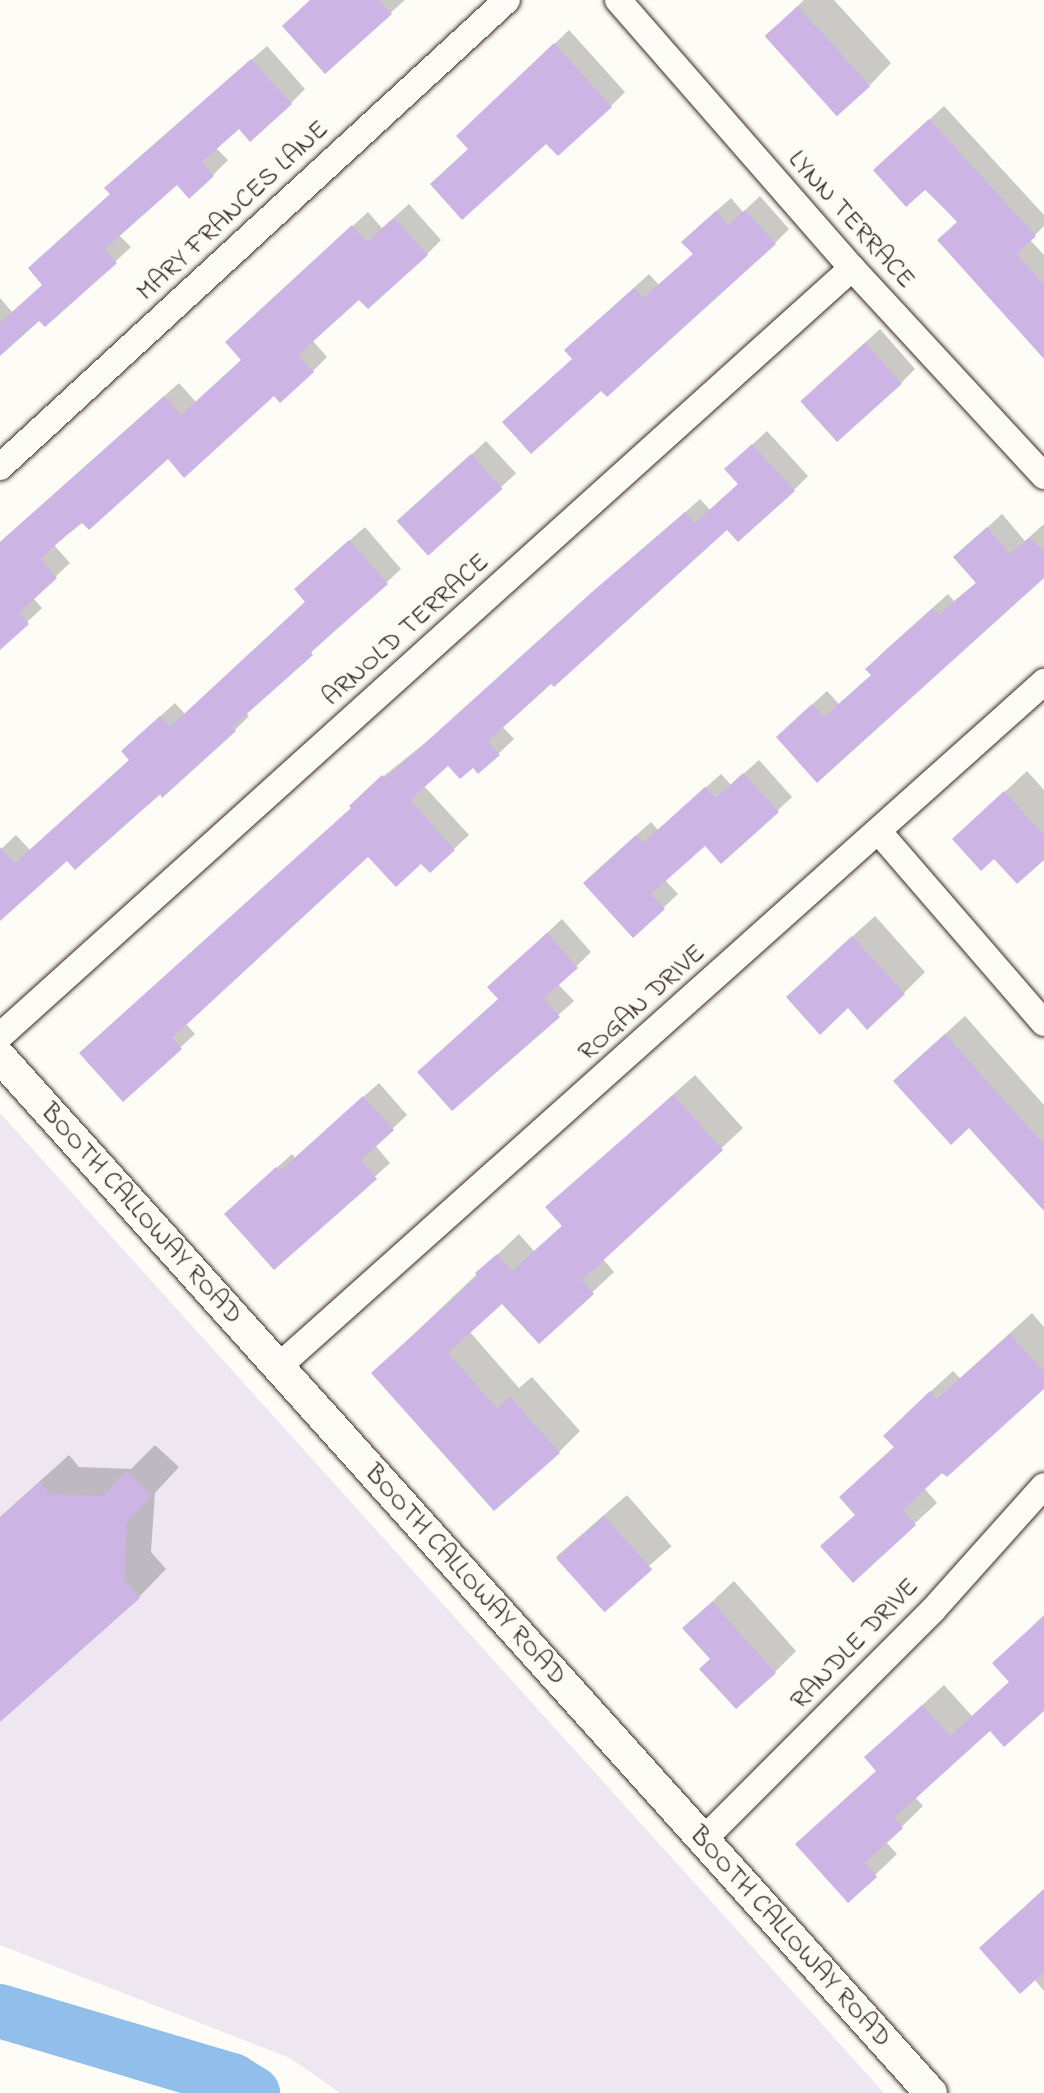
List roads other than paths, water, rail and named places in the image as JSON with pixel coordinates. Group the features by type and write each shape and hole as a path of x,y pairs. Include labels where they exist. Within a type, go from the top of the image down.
{"street":[{"name":"MARY FRANCES LANE","path":"0,467 507,0"},
{"name":"LYNN TERRACE","path":"618,0 852,268 1044,476"},
{"name":"ARNOLD TERRACE","path":"0,1036 852,268"},
{"name":"ROGAN DRIVE","path":"278,1367 879,832 1044,681"},
{"path":"879,832 1044,1023"},
{"name":"BOOTH CALLOWAY ROAD","path":"0,1057 931,2093"},
{"name":"RANDLE DRIVE","path":"704,1840 933,1610 1044,1486"}],"waterway":[{"path":"0,2011 232,2080 253,2093"}]}
